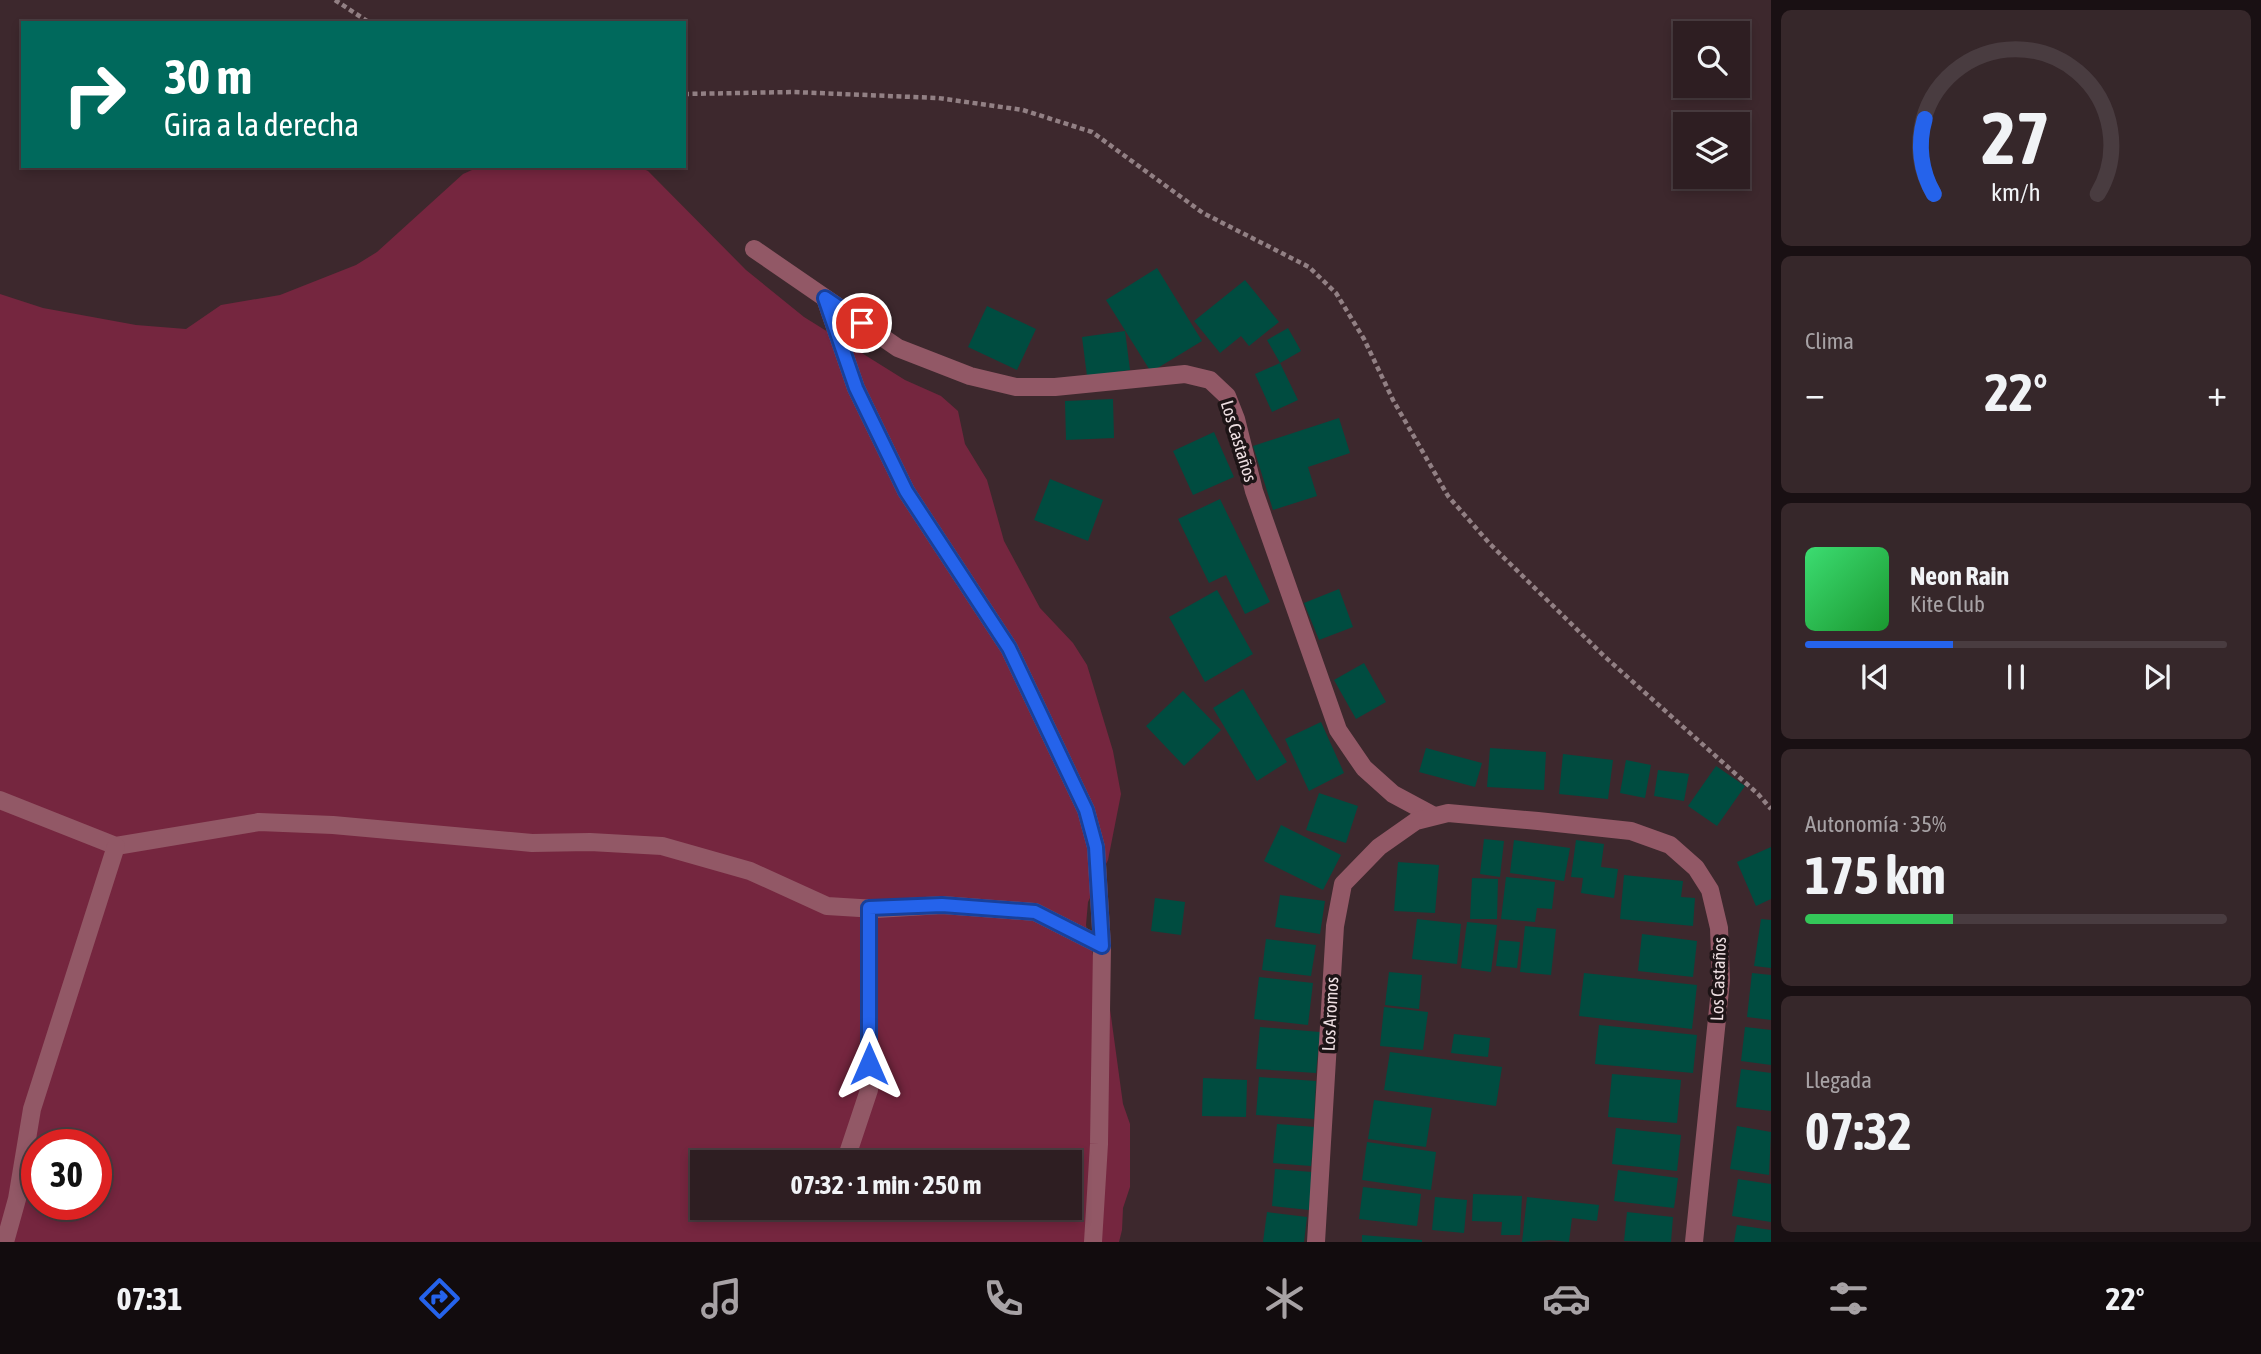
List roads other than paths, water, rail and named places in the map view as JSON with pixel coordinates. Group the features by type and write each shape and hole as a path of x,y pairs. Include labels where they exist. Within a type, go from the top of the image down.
{"street":[{"name":"Los Castaños","path":"754,249 898,348 970,376 1016,387 1055,387 1185,374 1210,380 1227,396 1236,419 1254,491 1338,730 1364,768 1394,794 1434,816"},
{"path":"825,298 856,388 906,491 1009,648 1086,810 1096,847 1102,946 1099,1144 1093,1242"},
{"path":"0,800 116,846 259,822 333,825 532,843 590,842 662,846 750,871 827,906 869,908 942,905 1035,912 1102,946"},
{"name":"Los Castaños","path":"1416,821 1448,813 1631,831 1670,845 1696,868 1710,890 1720,928 1721,980 1694,1242"},
{"name":"Los Aromos","path":"1316,1242 1335,926 1343,884 1380,847 1416,821"},
{"path":"5,1242 17,1199 32,1109 116,846"},
{"path":"849,1150 869,1090 869,908"}]}
